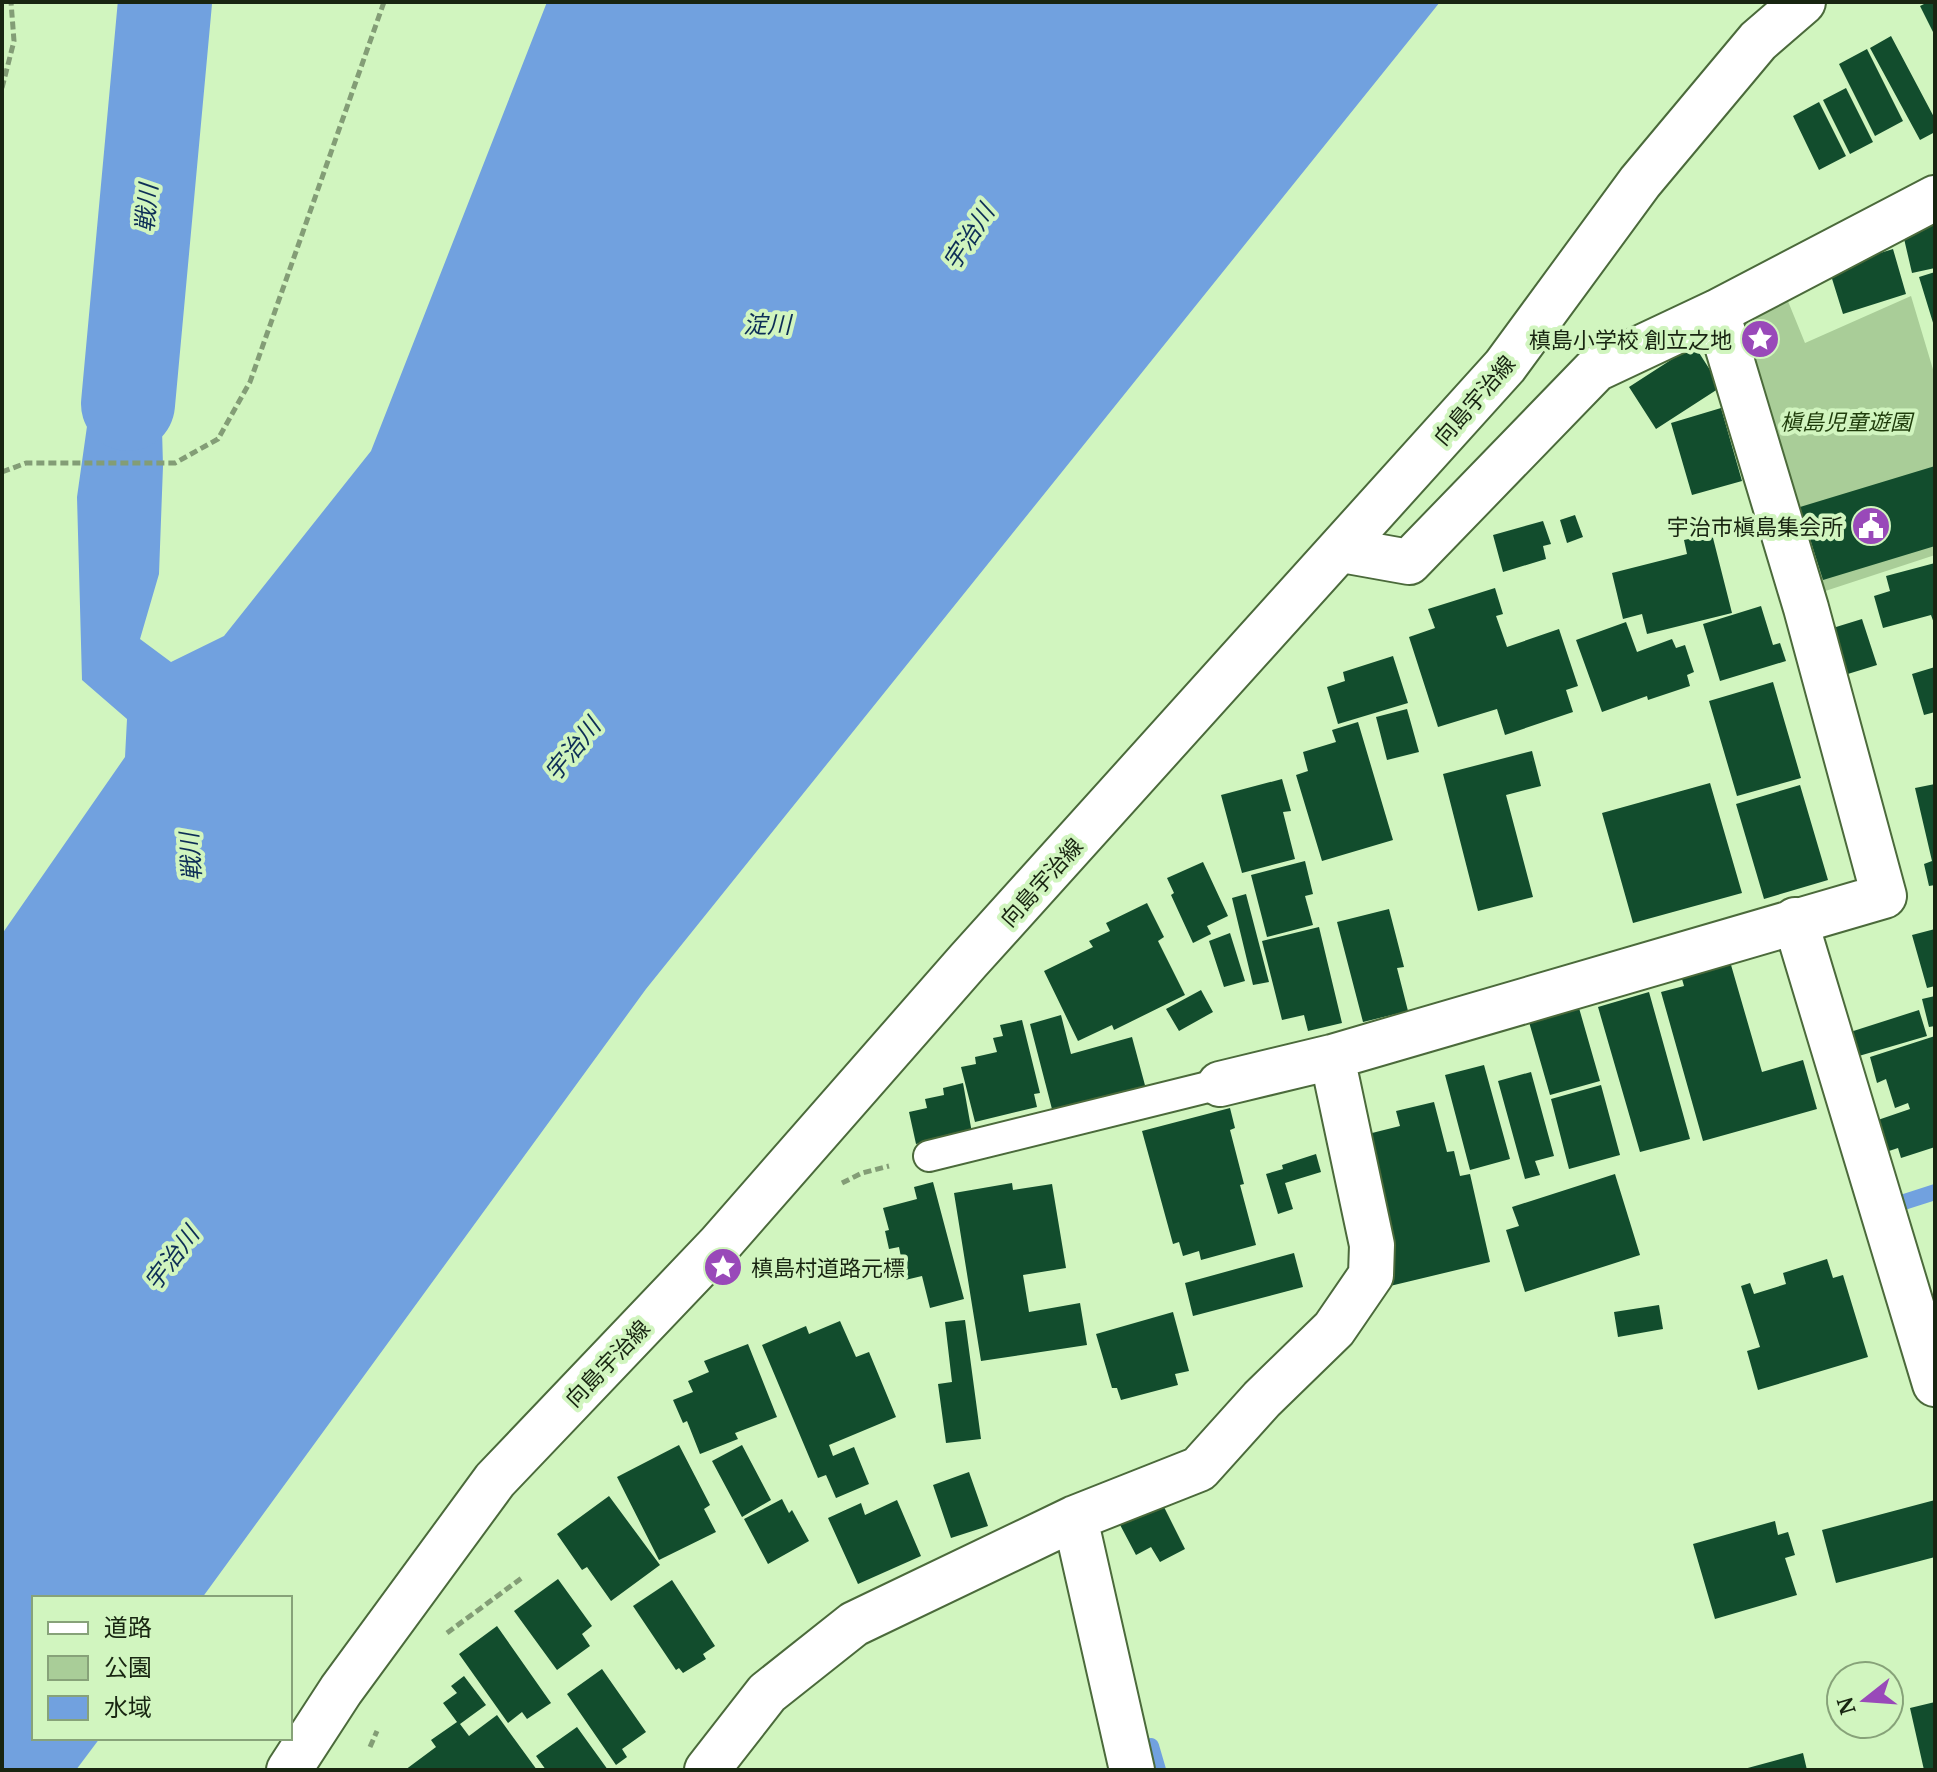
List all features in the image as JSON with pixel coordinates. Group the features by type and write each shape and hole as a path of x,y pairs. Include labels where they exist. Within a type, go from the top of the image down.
{"street":[{"name":"向島宇治線","path":"289,1770 341,1690 495,1480 719,1245 968,961 1505,366 1640,182 1758,41 1803,2"},
{"path":"1342,550 1409,562 1596,369 1717,312 1935,198"},
{"path":"1220,1084 1332,1057 1884,896 1806,608 1717,312"},
{"path":"1795,920 1935,1384"},
{"path":"707,1770 767,1693 854,1624 1075,1518 1199,1469 1262,1399 1334,1329 1371,1275 1372,1245 1332,1057"},
{"path":"1075,1518 1132,1770"}],"lane":[{"path":"929,1156 1220,1084"}],"path":[{"path":"2,88 14,41 11,2"},
{"path":"2,472 26,463 175,463 218,439 250,382 384,2"}],"green space":[{"name":"槇島児童遊園","path":"1783,289 1805,343 1911,296 1935,376 1935,555 1807,597 1724,316"}],"water":[{"name":"淀川","path":"547,2 1440,2 646,989 203,1596 32,1596 32,1740 98,1740 76,1770 2,1770 2,934 125,757 127,719 82,680 77,497 91,398 130,276 147,275 161,393 163,466 159,574 140,639 171,662 224,636 371,451"}],"building":[{"path":"1935,2 1935,36 1920,6"},
{"path":"1891,36 1935,119 1935,132 1920,140 1870,48"},
{"path":"1867,49 1903,121 1875,136 1839,64"},
{"path":"1846,88 1873,142 1850,154 1823,100"},
{"path":"1819,102 1846,156 1819,170 1793,116"},
{"path":"1935,224 1935,268 1912,273 1902,230"},
{"path":"1893,249 1906,294 1843,314 1829,269"},
{"path":"1935,272 1935,326 1934,326 1919,277"},
{"path":"1694,345 1721,387 1656,429 1629,387"},
{"path":"1721,408 1742,481 1692,495 1671,423"},
{"name":"宇治市槇島集会所","path":"1935,466 1935,546 1823,580 1800,507"},
{"path":"1575,515 1583,537 1567,543 1560,520"},
{"path":"1543,521 1551,544 1543,546 1546,559 1503,572 1493,535"},
{"path":"1712,534 1732,613 1647,634 1642,614 1623,619 1612,573 1687,554 1684,540"},
{"path":"1935,563 1935,626 1931,615 1883,628 1874,596 1890,591 1886,576"},
{"path":"1495,588 1503,614 1496,616 1507,647 1559,629 1578,686 1566,690 1573,712 1505,735 1497,709 1438,727 1409,637 1435,628 1428,609"},
{"path":"1761,606 1773,645 1780,643 1786,661 1720,681 1703,624"},
{"path":"1862,619 1877,665 1838,677 1823,631"},
{"path":"1626,622 1637,652 1672,639 1676,648 1685,645 1694,672 1687,675 1690,686 1648,700 1647,696 1602,712 1576,640"},
{"path":"1393,656 1408,703 1338,724 1327,687 1345,681 1343,672"},
{"path":"1935,667 1935,712 1924,715 1912,674"},
{"path":"1773,682 1801,778 1737,796 1709,701"},
{"path":"1407,709 1419,752 1387,760 1376,717"},
{"path":"1358,722 1393,840 1322,861 1296,775 1308,771 1303,752 1336,742 1332,730"},
{"path":"1532,751 1541,786 1506,795 1533,897 1478,911 1443,774"},
{"path":"1282,779 1291,811 1283,812 1295,859 1242,873 1221,795"},
{"path":"1710,783 1742,893 1633,923 1602,813"},
{"path":"1935,784 1935,885 1929,886 1924,864 1932,861 1915,788"},
{"path":"1800,785 1828,880 1764,899 1736,804"},
{"path":"1305,861 1313,894 1305,896 1313,925 1267,937 1251,875"},
{"path":"1203,862 1228,916 1207,926 1211,934 1193,943 1171,895 1174,893 1167,878"},
{"path":"1246,894 1269,982 1253,985 1232,898"},
{"path":"1147,903 1164,937 1158,941 1185,995 1114,1030 1112,1025 1078,1041 1044,971 1093,947 1089,941 1110,931 1106,923"},
{"path":"1389,909 1404,967 1397,968 1408,1011 1363,1022 1337,922"},
{"path":"1319,927 1342,1023 1308,1031 1304,1015 1282,1020 1262,941"},
{"path":"1935,929 1935,986 1927,988 1912,935"},
{"path":"1230,933 1245,981 1224,987 1209,941"},
{"path":"1729,958 1762,1072 1803,1060 1817,1109 1703,1141 1661,992 1684,986 1680,972"},
{"path":"1201,990 1213,1012 1179,1031 1166,1009"},
{"path":"1649,992 1690,1139 1640,1152 1598,1007"},
{"path":"1935,996 1935,1026 1929,1027 1922,999"},
{"path":"1579,1008 1600,1081 1550,1095 1529,1022"},
{"path":"1919,1010 1927,1036 1852,1058 1844,1034"},
{"path":"1061,1015 1071,1054 1132,1037 1146,1089 1053,1113 1030,1024"},
{"path":"1022,1020 1040,1093 1034,1094 1037,1107 975,1122 961,1067 976,1064 975,1057 997,1052 993,1038 1003,1036 1000,1025"},
{"path":"1935,1036 1935,1147 1901,1158 1898,1148 1883,1153 1872,1122 1910,1109 1908,1103 1895,1108 1886,1079 1877,1083 1870,1057"},
{"path":"1484,1065 1510,1159 1470,1170 1445,1075"},
{"path":"1531,1072 1554,1156 1535,1161 1540,1175 1525,1179 1498,1081"},
{"path":"963,1083 972,1133 916,1144 909,1112 927,1108 925,1099 944,1095 943,1088"},
{"path":"1601,1085 1620,1155 1569,1169 1551,1099"},
{"path":"1434,1102 1447,1152 1454,1151 1460,1176 1470,1174 1490,1262 1390,1286 1364,1135 1400,1126 1396,1111"},
{"path":"1230,1108 1235,1128 1230,1130 1244,1184 1240,1185 1256,1245 1201,1260 1199,1251 1183,1256 1179,1242 1173,1244 1142,1131"},
{"path":"1316,1154 1321,1172 1285,1183 1293,1209 1278,1214 1266,1174 1283,1169 1282,1165"},
{"path":"1615,1174 1640,1255 1525,1292 1506,1230 1519,1226 1512,1207"},
{"path":"933,1182 964,1299 930,1308 922,1276 901,1281 895,1258 901,1257 899,1247 889,1249 885,1231 889,1230 883,1208 917,1199 914,1187"},
{"path":"1012,1183 1013,1190 1052,1184 1066,1268 1023,1275 1029,1312 1080,1303 1087,1345 981,1361 954,1193"},
{"path":"1294,1253 1303,1287 1193,1316 1185,1283"},
{"path":"1827,1259 1833,1278 1843,1275 1868,1357 1758,1390 1747,1351 1760,1347 1741,1286 1750,1283 1754,1294 1786,1284 1783,1273"},
{"path":"1659,1305 1663,1329 1618,1337 1614,1312"},
{"path":"1173,1312 1189,1371 1175,1374 1178,1385 1121,1400 1117,1388 1112,1388 1096,1334"},
{"path":"965,1320 981,1439 946,1443 938,1384 952,1382 945,1322"},
{"path":"840,1321 856,1357 869,1352 896,1417 829,1445 833,1456 854,1447 869,1484 836,1498 826,1475 818,1478 762,1345 806,1326 809,1334"},
{"path":"748,1344 777,1417 735,1433 738,1439 700,1454 687,1421 683,1423 673,1400 693,1392 688,1381 709,1372 704,1361"},
{"path":"679,1445 710,1505 704,1509 716,1532 659,1560 617,1477"},
{"path":"742,1445 771,1500 742,1517 712,1461"},
{"path":"969,1472 988,1526 951,1538 933,1485"},
{"path":"609,1496 660,1565 611,1601 587,1567 582,1570 557,1534"},
{"path":"782,1499 789,1513 792,1510 809,1541 768,1564 744,1519"},
{"path":"1160,1499 1185,1549 1160,1562 1151,1547 1136,1555 1118,1521"},
{"path":"897,1500 921,1556 858,1584 828,1518 861,1503 865,1515"},
{"path":"1935,1500 1935,1557 1836,1583 1822,1530"},
{"path":"1775,1521 1778,1535 1788,1532 1795,1555 1785,1558 1797,1595 1715,1619 1693,1544"},
{"path":"558,1579 592,1626 582,1634 590,1646 557,1670 514,1611"},
{"path":"672,1580 715,1646 703,1654 706,1659 683,1673 679,1668 676,1670 633,1606"},
{"path":"497,1626 551,1703 527,1719 522,1712 508,1723 459,1654"},
{"path":"602,1669 646,1732 622,1749 627,1757 616,1765 567,1694"},
{"path":"464,1676 486,1705 460,1724 469,1736 497,1715 537,1770 405,1770 436,1747 431,1740 457,1722 443,1703 457,1693 451,1686"},
{"path":"1935,1702 1935,1770 1924,1770 1910,1708"},
{"path":"577,1727 608,1770 546,1770 536,1756"},
{"path":"1803,1753 1807,1770 1744,1770 1744,1769"}],"waterway":[{"name":"戦川","path":"128,404 165,2"},
{"path":"1904,1202 1935,1192"},
{"path":"1151,1746 1158,1770"}],"place":[{"name":"槙島小学校 創立之地","path":"1760,339"},
{"name":"宇治市槇島集会所","path":"1871,526"},
{"name":"槙島村道路元標","path":"723,1267"}],"water label":[{"name":"宇治川","path":"968,237"},
{"name":"宇治川","path":"572,749"},
{"name":"宇治川","path":"171,1258"}]}
